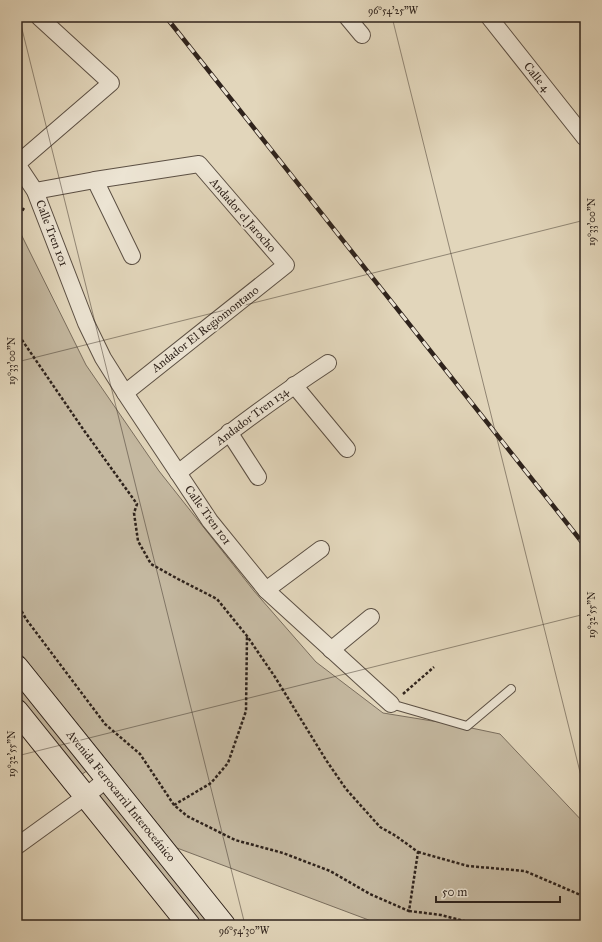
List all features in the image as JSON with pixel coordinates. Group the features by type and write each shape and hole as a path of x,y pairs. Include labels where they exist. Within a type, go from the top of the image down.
{"main road":[{"name":"Avenida Ferrocarril Interoceánico","path":"17,667 224,925"},
{"path":"17,711 189,925"}],"street":[{"path":"17,164 111,83 40,17"},
{"path":"347,17 362,35"},
{"name":"Calle 4","path":"489,17 585,138"},
{"name":"Calle Tren 101","path":"17,164 35,191 86,323 103,358 124,393 210,521 266,590 391,704"},
{"name":"Andador el Jarocho","path":"95,180 199,164 286,265"},
{"path":"35,191 95,180 132,256"},
{"name":"Andador El Regiomontano","path":"124,393 286,265"},
{"name":"Andador Tren 134","path":"178,473 229,432 294,385 328,363"},
{"path":"294,385 346,449"},
{"path":"229,432 258,477"},
{"path":"266,590 321,549"},
{"path":"331,650 371,617"},
{"path":"17,846 107,779"}],"lane":[{"name":"Calle Tren 101","path":"391,704 467,726 512,689"}],"path":[{"path":"17,331 83,429 137,504 134,513 138,541 151,564 217,599 247,636 275,677 326,760 346,789 380,827 396,836 418,852 468,866 525,871 585,897"},
{"path":"17,603 26,619 105,724 140,754 174,805 187,816 235,840 283,853 330,871 370,894 409,911 440,915 480,925"},
{"path":"174,805 211,783 228,763 246,711 247,636"},
{"path":"391,704 434,667"},
{"path":"409,911 418,852"}],"shaded area":[{"path":"17,226 86,365 159,471 254,591 316,662 383,713 457,725 500,734 585,824 585,925 382,925 177,848 17,649"},
{"path":"17,678 91,768 78,777 17,702"},
{"path":"99,783 218,925 203,925 90,790"}],"railway":[{"path":"166,17 585,546"}]}
